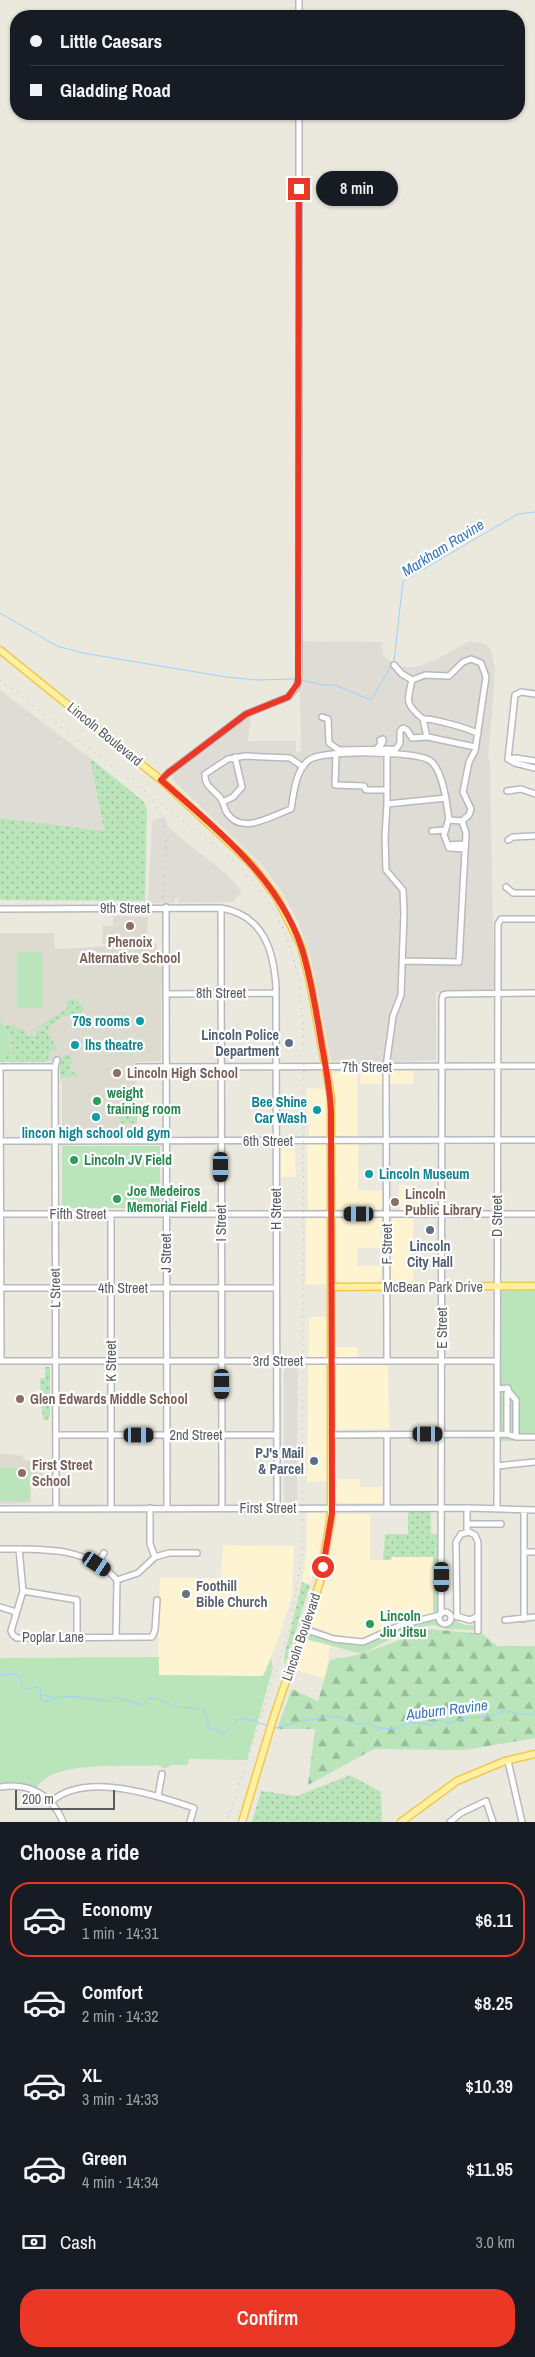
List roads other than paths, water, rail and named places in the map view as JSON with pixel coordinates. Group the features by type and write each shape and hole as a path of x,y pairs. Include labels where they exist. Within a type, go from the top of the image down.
{"main road":[{"name":"Lincoln Boulevard","path":"0,650 161,780 254,866 285,911 296,934 306,964 331,1096 332,1508 323,1567 274,1716 242,1822"},
{"name":"McBean Park Drive","path":"331,1287 535,1286"},
{"path":"407,1819 436,1794 457,1780 508,1761 535,1754"}],"street":[{"path":"161,780 246,714 288,697 296,688 299,676 299,120"},
{"path":"412,680 425,675 449,676 467,660 481,663 486,677 476,748 468,762 463,794 471,809 469,815 462,822"},
{"path":"394,665 402,674 412,680"},
{"path":"412,680 408,696 409,706 423,720 428,737"},
{"path":"508,760 515,695 521,692 535,694"},
{"path":"322,717 328,719 329,744 339,752 414,755 430,760 439,774 446,798 449,818 444,835 449,844 465,846"},
{"path":"423,720 432,720 461,729 471,729 478,734"},
{"path":"303,767 290,758 235,757 219,764 206,774 207,785 223,802 227,814 232,819 253,823 291,809 297,781 303,767 315,756 379,746 393,749 401,741 400,731 403,728 407,730 412,738 428,737 476,748"},
{"path":"339,752 336,755 335,785 364,786 366,790 387,790"},
{"name":"F Street","path":"387,754 386,870 403,890 401,995 393,1016 386,1067 387,1361"},
{"path":"223,802 241,784 235,757"},
{"path":"508,760 516,758 535,761"},
{"path":"508,760 535,768"},
{"path":"507,792 521,789 535,794"},
{"path":"387,804 446,798"},
{"path":"449,818 462,822"},
{"path":"402,961 459,962 466,833 462,822"},
{"path":"432,831 445,830"},
{"path":"508,840 513,837 535,836"},
{"path":"506,887 513,893 535,893"},
{"name":"J Street","path":"166,908 166,1508"},
{"name":"9th Street","path":"0,909 221,908 249,918"},
{"name":"I Street","path":"221,908 222,1508"},
{"name":"H Street","path":"249,918 257,925 268,946 275,973 276,993 277,1508"},
{"name":"D Street","path":"496,1508 498,924 501,919 535,919"},
{"name":"8th Street","path":"166,994 276,993"},
{"path":"497,993 535,993"},
{"name":"E Street","path":"440,1617 442,1602 443,995 497,993"},
{"name":"L Street","path":"56,1508 55,1067 57,1060"},
{"name":"7th Street","path":"138,1067 535,1066"},
{"path":"0,1361 0,1067 55,1067"},
{"name":"6th Street","path":"0,1141 535,1140"},
{"name":"Fifth Street","path":"0,1214 535,1214"},
{"name":"K Street","path":"110,1214 111,1508"},
{"name":"4th Street","path":"0,1288 276,1288"},
{"name":"3rd Street","path":"0,1361 497,1361"},
{"path":"497,1388 508,1388 516,1400 516,1437"},
{"path":"507,1434 507,1393 509,1392"},
{"path":"332,1435 507,1434 516,1437 535,1437"},
{"name":"2nd Street","path":"56,1435 277,1435"},
{"path":"387,1435 387,1508"},
{"path":"497,1466 535,1462"},
{"path":"150,1508 150,1544 155,1557"},
{"path":"467,1508 467,1532"},
{"name":"First Street","path":"0,1509 496,1508 535,1510"},
{"path":"524,1510 524,1619"},
{"path":"467,1524 501,1524"},
{"path":"457,1617 456,1542 460,1535 467,1532 473,1534 478,1542 478,1631"},
{"path":"0,1549 61,1551 78,1555 97,1564 117,1580"},
{"name":"Poplar Lane","path":"19,1549 22,1591 11,1631 17,1638 152,1636 156,1630 157,1600"},
{"path":"97,1564 104,1552"},
{"path":"524,1552 535,1552"},
{"path":"117,1580 138,1573 155,1557 169,1553 197,1553"},
{"path":"116,1637 117,1580"},
{"path":"22,1591 77,1600 77,1637"},
{"name":"E Street","path":"442,1602 449,1616"},
{"path":"0,1607 16,1612"},
{"path":"440,1617 446,1624 449,1616"},
{"path":"304,1629 334,1639 360,1642 374,1639 406,1624 428,1619 449,1616 470,1620 478,1616"},
{"path":"505,1620 535,1617"},
{"path":"508,1761 522,1822"},
{"path":"158,1796 162,1774"},
{"path":"0,1787 29,1788 39,1792 51,1802 63,1822"},
{"path":"51,1802 66,1791 120,1788 158,1796 194,1808 190,1822"},
{"path":"450,1822 460,1813 486,1801 494,1822"}],"waterway":[{"name":"Markham Ravine","path":"301,680 324,685 335,685 371,700 394,661 403,581 518,514 535,512"},
{"name":"Markham Ravine","path":"0,613 57,646 83,653 226,677 257,680 294,679"},
{"name":"Auburn Ravine","path":"0,1675 16,1674 21,1678 21,1685 27,1690 35,1687 41,1689 40,1699 47,1702 61,1697 85,1698 108,1702 114,1697 143,1705 151,1698 178,1707 205,1711 209,1729 215,1729 223,1735 237,1720 246,1718 268,1726"},
{"path":"41,1695 54,1697"},
{"name":"Auburn Ravine","path":"272,1727 278,1728 318,1718 339,1717 356,1724 368,1723 378,1728 395,1729 409,1722 431,1725 439,1720 448,1723 466,1718 492,1716 505,1710 520,1714 533,1714 535,1711"}],"railway":[{"path":"0,680 222,851 245,873 263,895 277,917 288,941 295,965 300,991 304,1051 302,1554 290,1627 227,1822"},
{"path":"153,801 163,823 165,835 166,861 163,898"}],"place":[{"name":"Phenoix Alternative School","path":"130,926"},
{"name":"70s rooms","path":"140,1021"},
{"name":"Lincoln Police Department","path":"289,1043"},
{"name":"lhs theatre","path":"75,1045"},
{"name":"Lincoln High School","path":"117,1073"},
{"name":"weight training room","path":"97,1101"},
{"name":"Bee Shine Car Wash","path":"317,1110"},
{"name":"lincon high school old gym","path":"96,1117"},
{"name":"Lincoln JV Field","path":"74,1160"},
{"name":"Lincoln Museum","path":"369,1174"},
{"name":"Joe Medeiros Memorial Field","path":"117,1199"},
{"name":"Lincoln Public Library","path":"395,1202"},
{"name":"Lincoln City Hall","path":"430,1230"},
{"name":"Glen Edwards Middle School","path":"20,1399"},
{"name":"PJ's Mail & Parcel","path":"314,1461"},
{"name":"First Street School","path":"22,1473"},
{"name":"Foothill Bible Church","path":"186,1594"},
{"name":"Lincoln Jiu Jitsu","path":"370,1624"}]}
